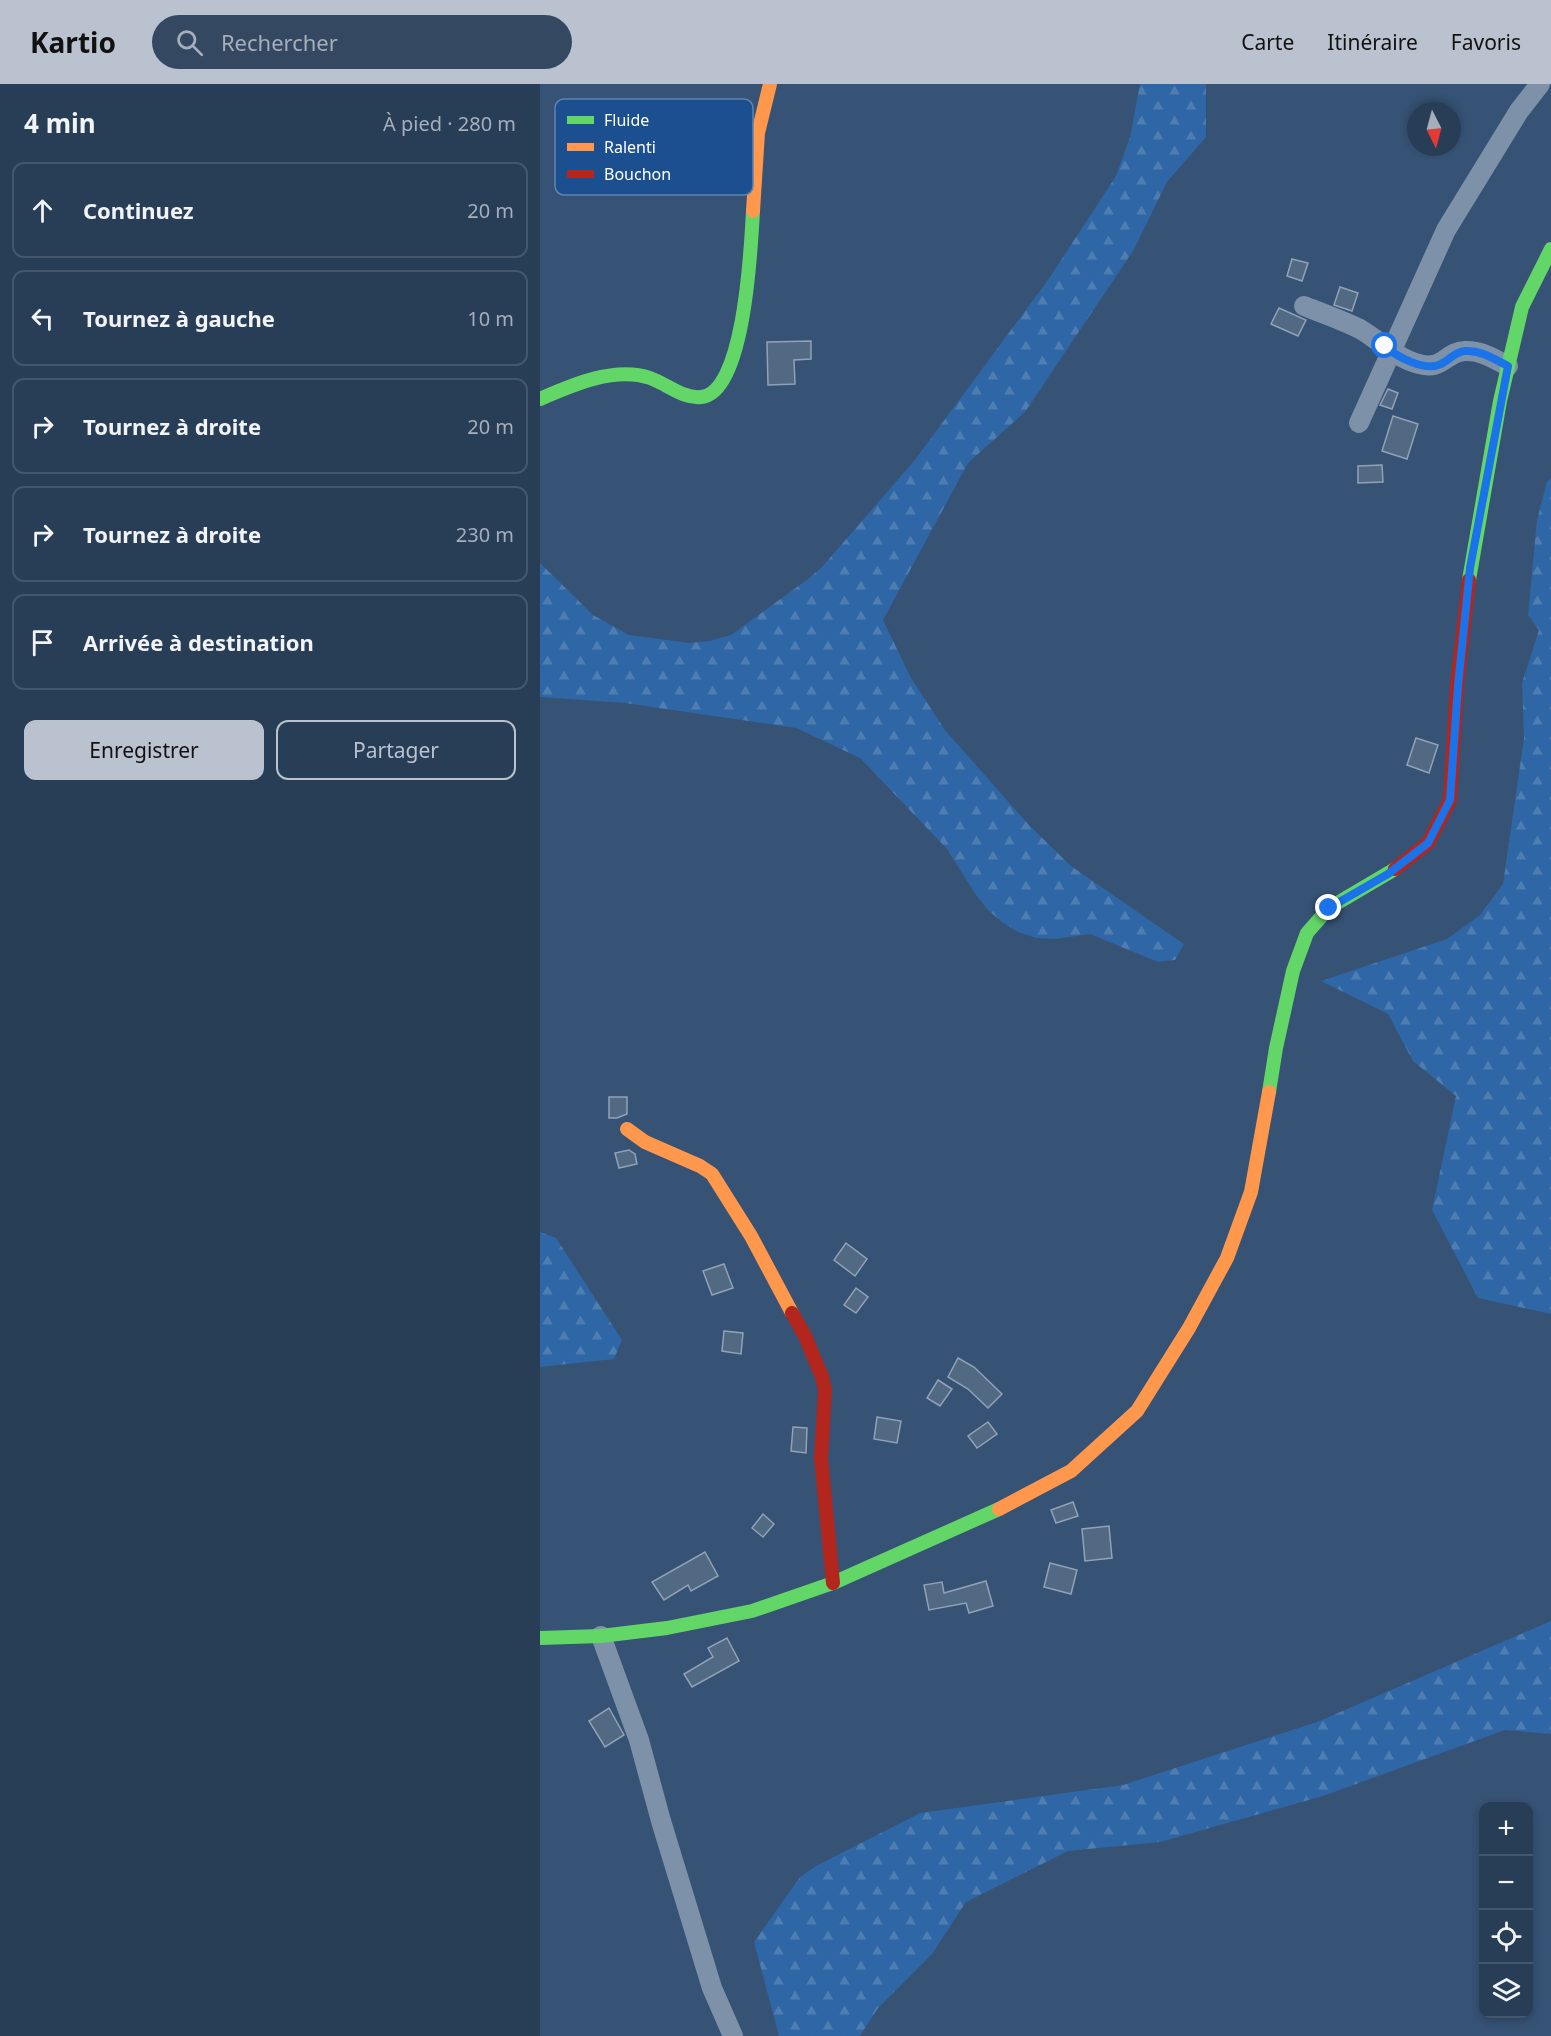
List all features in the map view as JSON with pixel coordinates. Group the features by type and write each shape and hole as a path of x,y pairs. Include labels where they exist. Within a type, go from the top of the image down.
{"street":[{"path":"540,399 564,388 634,374 703,398 712,394 723,383 732,362 742,325 758,132 770,84"},
{"path":"1359,423 1446,230 1519,111 1540,84"},
{"path":"540,1638 601,1636 667,1628 752,1611 833,1583 985,1517 1071,1471 1137,1411 1189,1328 1227,1258 1251,1192 1278,1037 1293,971 1307,933 1329,908 1388,874 1428,843 1450,800 1458,686 1470,568 1508,366 1522,307 1551,249"},
{"path":"1304,306 1358,328 1391,351 1417,364 1431,367 1441,364 1454,354 1465,351 1481,352 1508,366"},
{"path":"627,1129 645,1142 712,1174 751,1236 805,1336 825,1390 821,1458 833,1583"},
{"path":"601,1636 639,1740 660,1821 712,1988 733,2036"}],"green space":[{"path":"1140,84 1206,84 1206,137 1167,182 1133,251 1025,412 968,463 883,620 911,678 945,730 1028,824 1071,866 1184,944 1175,960 1158,962 1090,934 1055,939 1036,938 1018,932 1003,923 976,895 947,849 860,758 796,728 625,703 540,697 540,563 593,615 629,635 689,643 710,641 731,635 822,567 914,461 1048,280 1116,176 1130,137"},
{"path":"1551,478 1551,1314 1478,1298 1432,1210 1456,1096 1413,1061 1388,1014 1321,981 1447,939 1480,915 1503,884 1524,738 1522,683 1539,630 1528,615 1537,520 1547,482"},
{"path":"540,1232 556,1238 622,1340 614,1359 540,1367"},
{"path":"1551,1621 1551,1734 1505,1730 1323,1796 1160,1842 1068,1851 966,1902 932,1954 878,2008 860,2036 779,2036 754,1942 800,1877 816,1866 920,1813 1123,1785 1317,1722"}],"building":[{"path":"1292,259 1308,263 1302,281 1287,276"},
{"path":"1340,287 1358,293 1352,311 1334,305"},
{"path":"1279,308 1306,320 1298,336 1271,324"},
{"path":"811,341 811,359 794,360 795,384 768,385 767,342"},
{"path":"1388,389 1398,393 1392,409 1380,405"},
{"path":"1393,416 1418,424 1407,459 1382,451"},
{"path":"1382,465 1383,482 1358,483 1358,466"},
{"path":"1416,738 1438,745 1429,773 1407,765"},
{"path":"609,1097 627,1097 627,1114 609,1118"},
{"path":"629,1150 635,1154 637,1164 619,1168 615,1153"},
{"path":"846,1243 867,1259 855,1276 834,1260"},
{"path":"724,1264 733,1288 712,1295 703,1271"},
{"path":"856,1288 868,1297 856,1313 844,1305"},
{"path":"724,1331 743,1333 741,1354 722,1351"},
{"path":"958,1358 974,1367 1002,1394 988,1408 968,1389 948,1377"},
{"path":"938,1380 952,1389 940,1406 927,1398"},
{"path":"877,1417 901,1421 897,1443 874,1439"},
{"path":"988,1422 997,1434 977,1448 968,1436"},
{"path":"793,1427 807,1428 806,1453 791,1451"},
{"path":"1073,1502 1078,1516 1056,1523 1051,1510"},
{"path":"763,1514 774,1524 763,1537 752,1528"},
{"path":"1109,1526 1112,1558 1085,1561 1082,1529"},
{"path":"705,1552 718,1576 691,1591 688,1585 664,1600 652,1582"},
{"path":"1050,1563 1077,1570 1071,1594 1044,1587"},
{"path":"986,1581 993,1606 969,1613 966,1603 929,1610 924,1585 942,1582 944,1593"},
{"path":"727,1638 739,1661 692,1687 684,1674 713,1657 708,1648"},
{"path":"609,1708 624,1735 605,1747 589,1721"}],"traffic: fast":[{"path":"540,399 594,379 623,374 650,378 688,396 701,397 716,390 727,371 743,316 753,211"},
{"path":"1469,580 1500,401 1522,307 1551,249"},
{"path":"1269,1092 1293,971 1307,933 1329,908 1395,869"},
{"path":"540,1638 601,1636 667,1628 752,1611 833,1583 999,1509"}],"traffic: slow":[{"path":"753,211 758,133 770,84"},
{"path":"999,1509 1071,1471 1137,1411 1189,1328 1227,1258 1251,1192 1269,1092"},
{"path":"627,1129 645,1142 700,1166 712,1174 751,1236 792,1313"}],"traffic: jam":[{"path":"1395,869 1428,843 1450,800 1457,686 1469,580"},
{"path":"792,1313 805,1336 825,1390 821,1458 833,1583"}],"route":[{"path":"1329,908 1388,874 1428,843 1450,800 1458,686 1470,568 1508,366 1481,352 1465,351 1454,354 1441,364 1431,367 1417,364 1385,346"}]}
